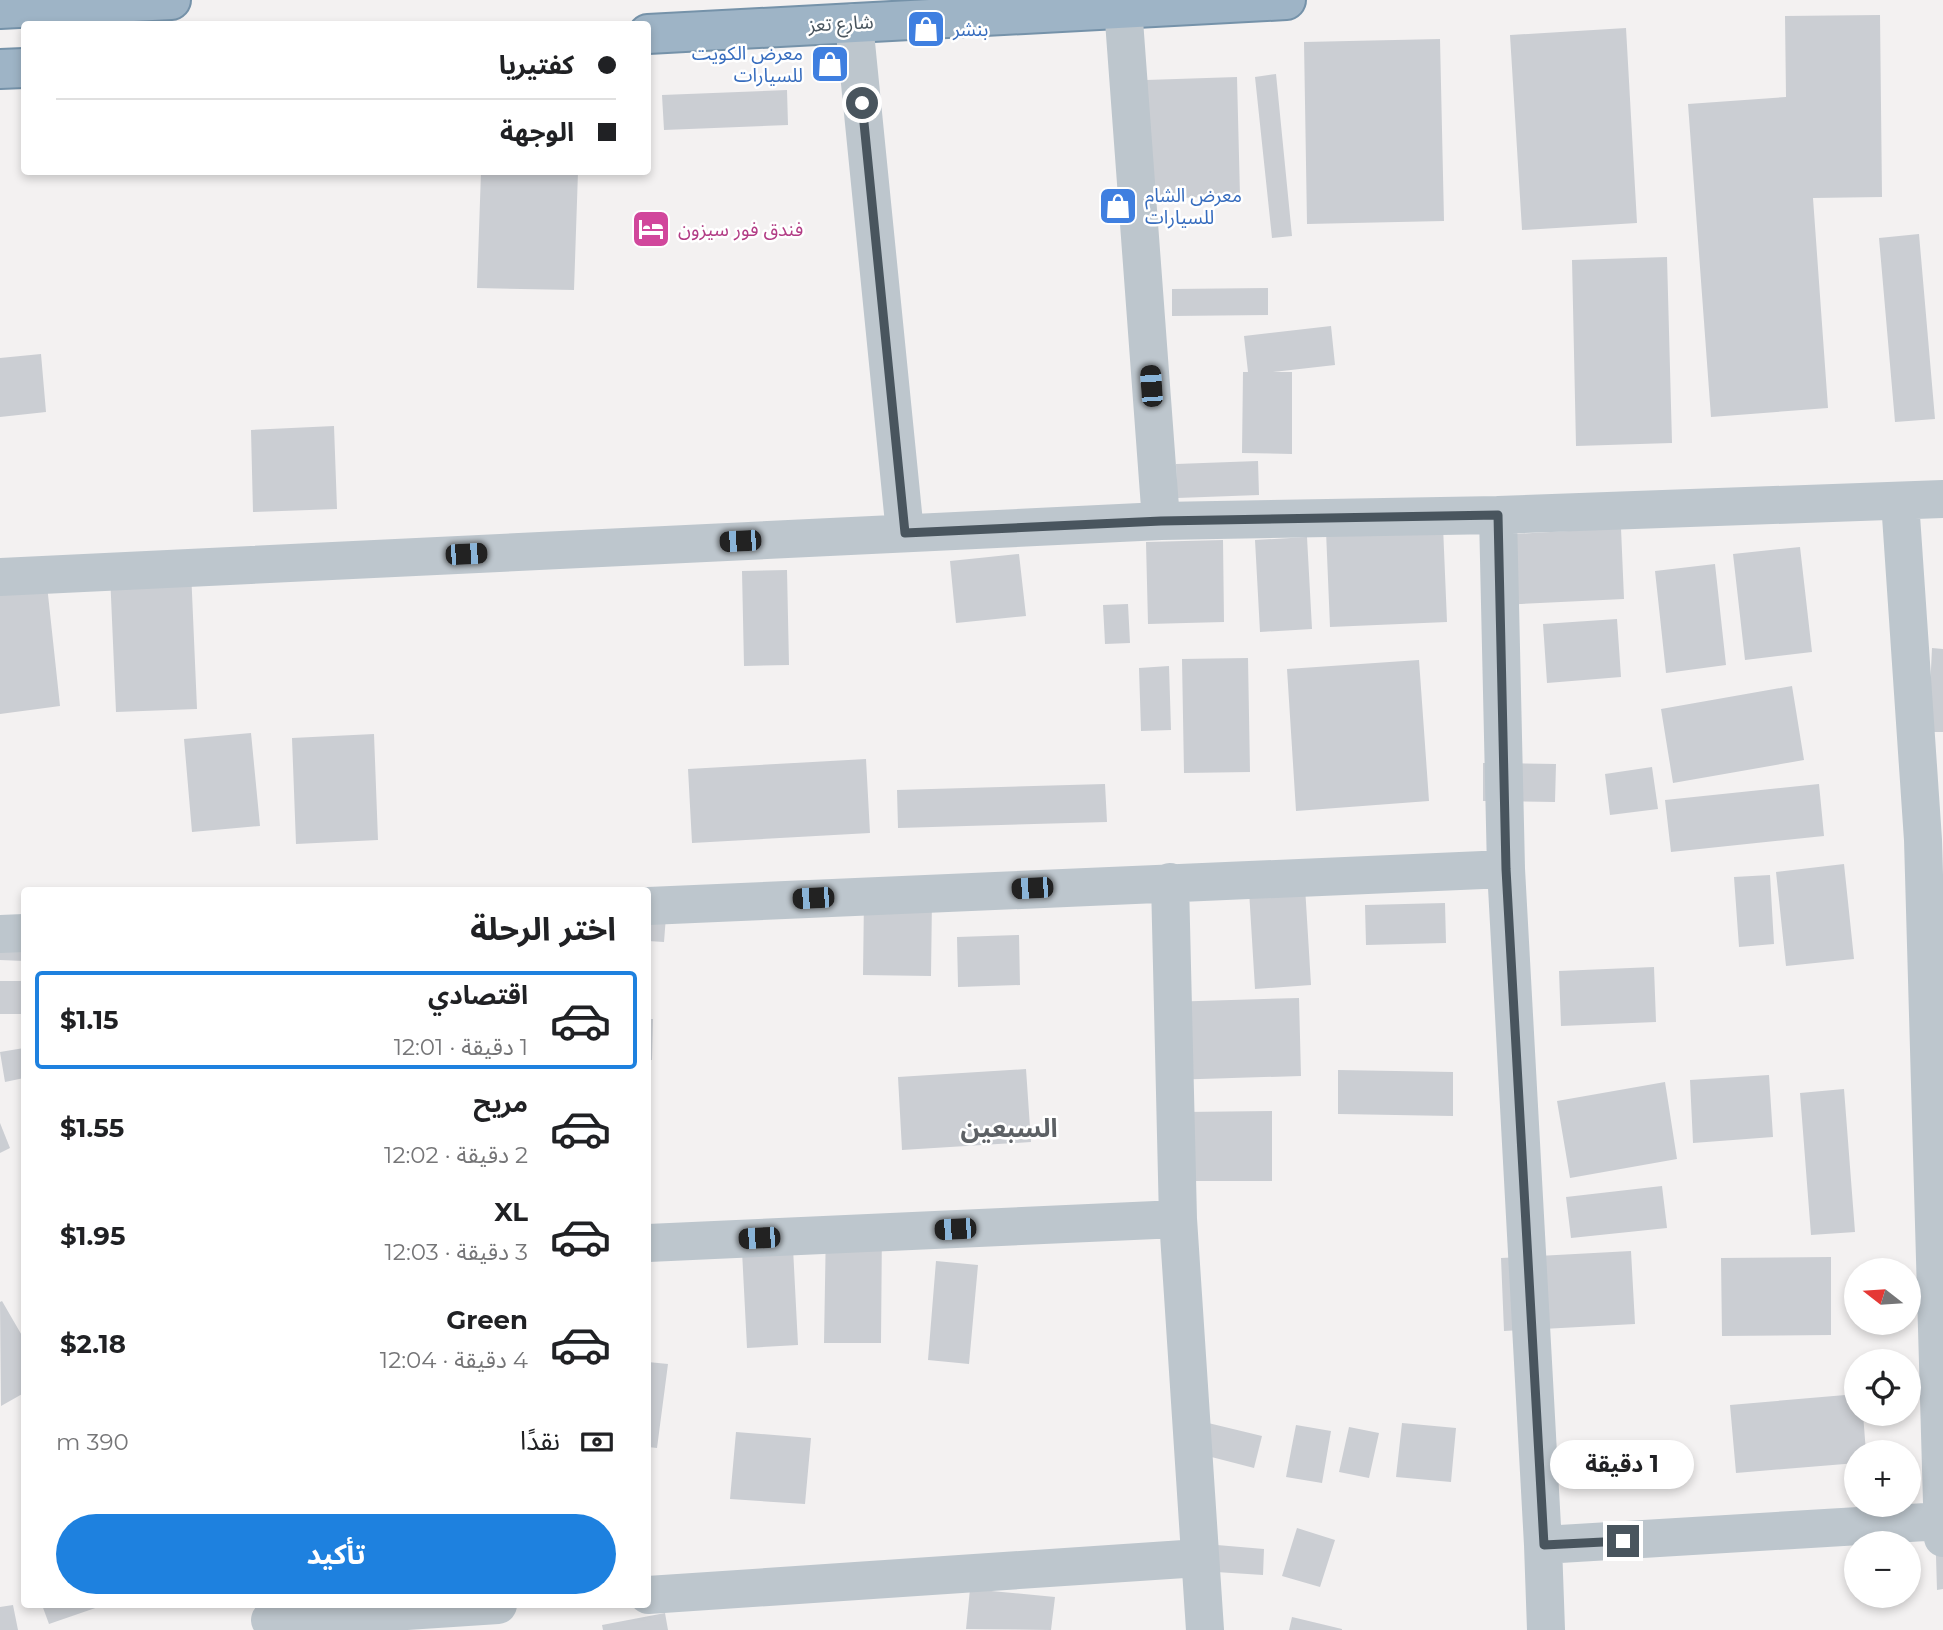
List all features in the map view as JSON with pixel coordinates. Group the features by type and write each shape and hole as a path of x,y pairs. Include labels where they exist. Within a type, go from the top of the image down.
{"highway":[{"path":"13,6 171,0"},
{"name":"شارع تعز","path":"651,34 1286,0"},
{"path":"0,69 21,68"}],"street":[{"path":"1123,7 1161,521"},
{"path":"854,23 905,533"},
{"path":"0,577 1161,521 1498,515 1943,499"},
{"path":"1544,1545 1942,1527 1933,840 1900,501"},
{"path":"1498,515 1506,869 1544,1545 1546,1630"},
{"path":"651,906 1506,869"},
{"path":"1170,882 1178,1219 1205,1630"},
{"path":"0,934 21,933"},
{"path":"651,1243 1178,1219"},
{"path":"651,1595 1199,1558"},
{"path":"270,1618 445,1608"}],"building":[{"path":"1880,15 1882,197 1813,198 1828,408 1711,417 1688,104 1786,97 1785,16"},
{"path":"1626,28 1637,223 1522,230 1510,35"},
{"path":"1440,39 1444,221 1307,224 1304,42"},
{"path":"1276,74 1292,236 1272,238 1255,77"},
{"path":"1237,77 1240,196 1150,199 1146,80"},
{"path":"787,90 788,125 664,130 662,95"},
{"path":"481,175 578,175 574,290 477,288"},
{"path":"1919,234 1935,419 1895,422 1879,238"},
{"path":"1667,257 1672,443 1576,446 1572,260"},
{"path":"1268,288 1268,315 1172,316 1172,289"},
{"path":"1331,326 1335,365 1273,372 1292,372 1292,454 1242,453 1243,372 1248,372 1244,336"},
{"path":"41,354 46,412 0,417 0,358"},
{"path":"334,426 337,509 253,512 251,430"},
{"path":"1258,461 1259,495 1177,498 1176,464"},
{"path":"1443,526 1447,622 1330,627 1326,531"},
{"path":"1621,528 1624,599 1500,605 1496,535"},
{"path":"1307,537 1312,629 1260,632 1255,540"},
{"path":"1223,540 1224,622 1148,624 1146,542"},
{"path":"1800,547 1812,652 1745,660 1733,554"},
{"path":"1019,554 1026,616 956,623 950,561"},
{"path":"1715,564 1726,665 1666,673 1655,571"},
{"path":"191,570 197,709 116,712 110,574"},
{"path":"787,570 789,665 744,666 742,571"},
{"path":"46,576 60,706 0,714 0,581"},
{"path":"1128,604 1130,643 1105,644 1103,605"},
{"path":"1617,619 1621,677 1547,683 1543,624"},
{"path":"1932,648 1943,649 1943,732 1928,732"},
{"path":"1248,658 1250,772 1184,773 1182,659"},
{"path":"1419,660 1429,801 1296,811 1287,669"},
{"path":"1169,666 1171,730 1141,731 1139,668"},
{"path":"1792,686 1804,760 1673,783 1661,709"},
{"path":"251,733 260,826 192,832 184,739"},
{"path":"374,734 378,840 296,844 292,738"},
{"path":"866,759 870,833 692,843 688,769"},
{"path":"1483,763 1556,764 1555,802 1483,801"},
{"path":"1652,767 1658,809 1610,815 1605,774"},
{"path":"1105,784 1107,822 898,828 897,790"},
{"path":"1819,784 1824,836 1671,852 1665,800"},
{"path":"1844,864 1854,959 1786,966 1776,872"},
{"path":"1304,870 1311,985 1255,989 1248,874"},
{"path":"1770,875 1774,944 1739,947 1734,877"},
{"path":"864,898 932,898 931,976 863,975"},
{"path":"1445,903 1446,943 1366,945 1365,905"},
{"path":"651,915 666,916 664,942 651,941"},
{"path":"1019,935 1020,985 958,987 957,937"},
{"path":"0,946 21,947 21,961 0,960"},
{"path":"1654,967 1656,1022 1561,1026 1559,971"},
{"path":"0,981 21,981 21,1014 0,1014"},
{"path":"1299,998 1301,1076 1168,1080 1166,1002"},
{"path":"651,1019 653,1019 652,1060"},
{"path":"21,1048 21,1079 5,1082 0,1052"},
{"path":"1026,1069 1031,1142 902,1150 898,1077"},
{"path":"1338,1070 1453,1072 1453,1116 1338,1114"},
{"path":"1769,1075 1773,1137 1693,1143 1690,1080"},
{"path":"1665,1082 1677,1159 1570,1178 1557,1101"},
{"path":"1844,1089 1855,1232 1811,1235 1800,1093"},
{"path":"1272,1111 1272,1181 1183,1181 1183,1112"},
{"path":"0,1123 10,1148 0,1153"},
{"path":"1662,1186 1667,1228 1571,1238 1566,1197"},
{"path":"826,1225 882,1225 881,1343 824,1343"},
{"path":"793,1248 798,1345 747,1348 742,1251"},
{"path":"1631,1251 1635,1324 1504,1331 1501,1258"},
{"path":"1831,1257 1831,1335 1722,1336 1721,1258"},
{"path":"936,1261 978,1265 969,1364 928,1360"},
{"path":"2,1301 21,1334 21,1395 1,1406"},
{"path":"651,1362 668,1364 657,1448 651,1447"},
{"path":"1844,1395 1844,1426 1864,1426 1865,1440 1844,1440 1844,1464 1736,1473 1730,1405"},
{"path":"1204,1422 1262,1436 1254,1468 1196,1453"},
{"path":"1402,1423 1456,1428 1451,1482 1396,1477"},
{"path":"1296,1425 1331,1431 1322,1483 1286,1477"},
{"path":"1349,1427 1379,1433 1369,1478 1339,1472"},
{"path":"736,1432 811,1438 805,1504 730,1499"},
{"path":"1935,1523 1943,1523 1943,1589 1937,1590"},
{"path":"1297,1528 1335,1540 1320,1587 1282,1576"},
{"path":"1217,1545 1264,1549 1263,1575 1216,1572"},
{"path":"970,1589 1055,1597 1051,1630 966,1629"},
{"path":"13,1605 18,1630 0,1630 0,1607"},
{"path":"43,1608 95,1608 49,1624"},
{"path":"665,1613 668,1630 603,1630 602,1625"},
{"path":"1292,1617 1342,1629 1342,1630 1289,1630"}],"place":[{"name":"بنشر","path":"926,29"},
{"name":"معرض الكويت للسيارات","path":"830,64"},
{"name":"معرض الشام للسيارات","path":"1118,206"},
{"name":"فندق فور سيزون","path":"651,229"}],"district":[{"name":"السبعين","path":"1009,1128"}],"route":[{"path":"862,103 905,533 1161,521 1498,515 1506,869 1544,1545 1623,1541"}]}
